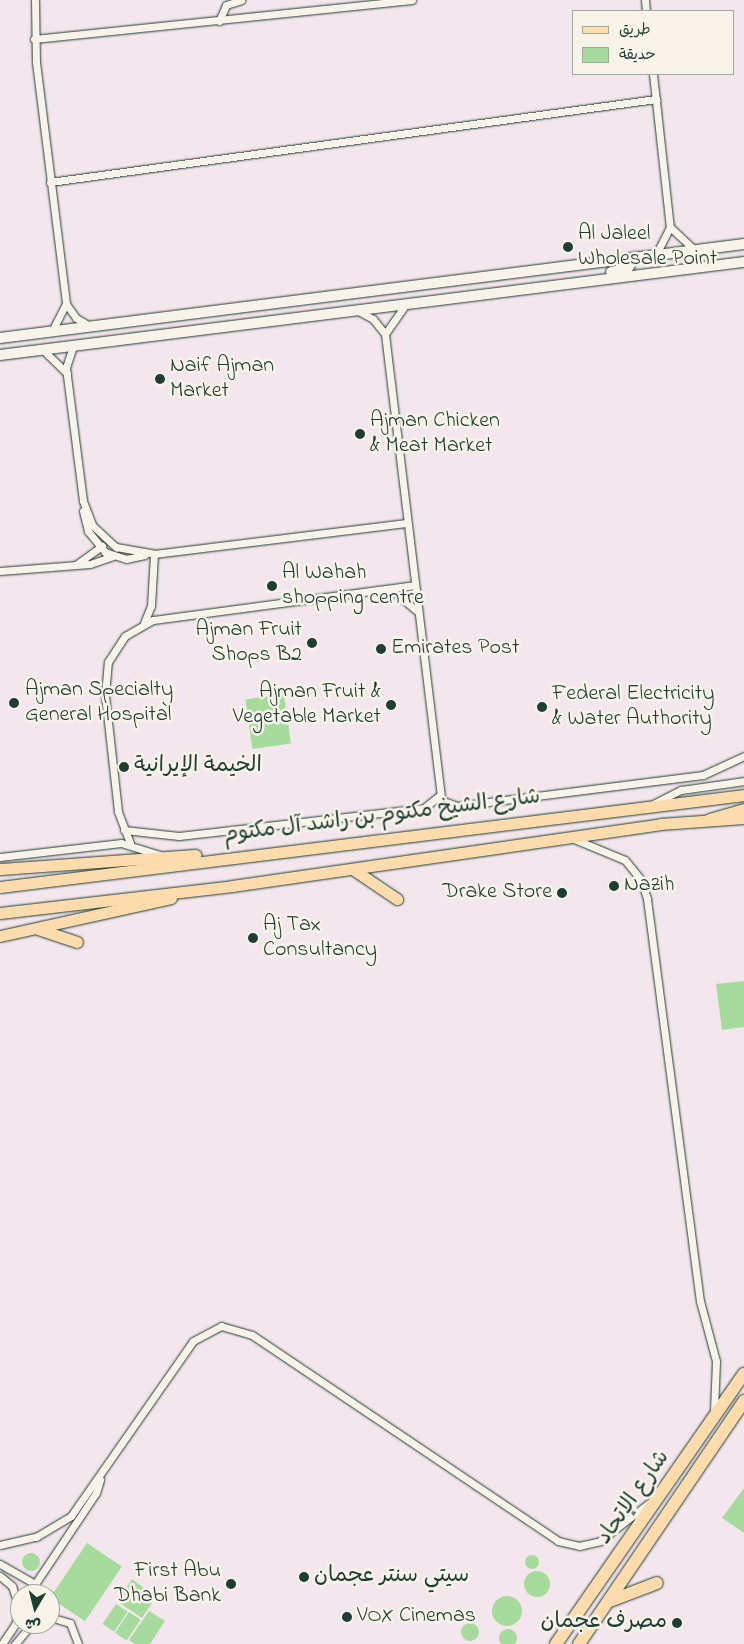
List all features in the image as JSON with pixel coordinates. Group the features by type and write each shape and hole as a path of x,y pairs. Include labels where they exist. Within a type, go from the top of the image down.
{"highway":[{"path":"710,820 744,810"},
{"name":"شارع الإتحاد","path":"556,1644 659,1495 712,1424 744,1374"},
{"name":"شارع الإتحاد","path":"579,1644 744,1401"},
{"path":"608,1602 657,1583"}],"main road":[{"path":"0,338 635,256 744,244"},
{"path":"542,288 572,277 625,270 635,256"},
{"path":"0,355 744,262"},
{"name":"شارع الشيخ مكتوم بن راشد آل مكتوم","path":"0,887 214,858 744,795"},
{"name":"شارع الشيخ مكتوم بن راشد آل مكتوم","path":"0,913 354,870 710,820 744,818"},
{"path":"0,869 160,855 214,858"},
{"path":"354,870 397,898"},
{"path":"0,936 190,891"},
{"path":"36,929 77,942"}],"street":[{"path":"36,0 34,39 66,304 76,318 91,326"},
{"path":"219,21 226,5 241,0"},
{"path":"357,0 368,6"},
{"path":"34,39 412,0"},
{"path":"653,75 670,227 656,254"},
{"path":"50,182 656,99"},
{"path":"670,227 694,249"},
{"path":"52,331 66,304"},
{"path":"384,334 405,305"},
{"path":"357,311 373,319 384,334 439,796"},
{"path":"73,346 67,373 85,523 101,548 114,556"},
{"path":"43,350 67,373"},
{"path":"83,501 92,525 105,540 123,550 151,554"},
{"path":"0,571 76,564 114,556 133,559 151,554 406,523"},
{"path":"76,564 101,548 105,540"},
{"path":"144,623 150,606 151,554"},
{"path":"130,843 124,830 105,678 120,642 144,623 392,590 414,585"},
{"path":"392,590 418,612"},
{"path":"439,796 457,806 557,795 708,774 744,756"},
{"path":"650,805 681,790 744,780"},
{"path":"124,830 179,836 424,808 439,796"},
{"path":"572,838 625,860 641,880 647,899 700,1302 717,1367 712,1424"},
{"path":"0,857 130,843 160,855"},
{"path":"0,1544 36,1537 60,1525 100,1477 193,1341 221,1326 252,1335 558,1541 579,1546 600,1541 659,1495"},
{"path":"0,1564 35,1584 96,1493 100,1477"},
{"path":"0,1576 12,1586 18,1604 16,1623 2,1644"},
{"path":"60,1620 70,1623 78,1644"},
{"path":"15,1644 24,1634"}],"green space":[{"path":"284,694 291,744 252,749 245,699"},
{"path":"744,981 744,1027 722,1030 716,984"},
{"path":"744,1488 744,1533 722,1518"},
{"path":"87,1543 122,1566 85,1621 60,1604 59,1584"},
{"path":"27,1553 35,1553 40,1558 38,1569 27,1571 22,1566 22,1558"},
{"path":"529,1555 535,1555 539,1562 535,1569 529,1569 525,1565 525,1559"},
{"path":"537,1571 546,1575 550,1584 546,1593 537,1597 528,1593 524,1584 528,1575"},
{"path":"132,1579 144,1588 133,1605 144,1589 156,1597 142,1618 117,1601"},
{"path":"507,1596 518,1600 522,1611 518,1622 507,1626 496,1622 492,1611 496,1600"},
{"path":"116,1604 128,1612 114,1632 103,1624"},
{"path":"149,1611 165,1621 150,1644 135,1644 129,1640"},
{"path":"129,1612 141,1620 127,1641 115,1633"},
{"path":"466,1623 474,1623 479,1628 477,1639 466,1641 461,1636 461,1628"},
{"path":"508,1629 516,1635 516,1641 512,1645 504,1645 499,1638 502,1632"}],"place":[{"name":"Al Jaleel Wholesale Point","path":"568,247"},
{"name":"Naif Ajman Market","path":"160,379"},
{"name":"Ajman Chicken & Meat Market","path":"360,434"},
{"name":"Al Wahah shopping centre","path":"272,586"},
{"name":"Ajman Fruit Shops B2","path":"312,643"},
{"name":"Emirates Post","path":"381,649"},
{"name":"Ajman Specialty General Hospital","path":"14,703"},
{"name":"Ajman Fruit & Vegetable Market","path":"391,705"},
{"name":"Federal Electricity & Water Authority","path":"542,707"},
{"name":"الخيمة الإيرانية","path":"124,767"},
{"name":"Nazih","path":"614,886"},
{"name":"Drake Store","path":"562,893"},
{"name":"Aj Tax Consultancy","path":"253,938"},
{"name":"سيتي سنتر عجمان","path":"304,1577"},
{"name":"First Abu Dhabi Bank","path":"231,1584"},
{"name":"VOX Cinemas","path":"347,1617"},
{"name":"مصرف عجمان","path":"677,1623"}]}
